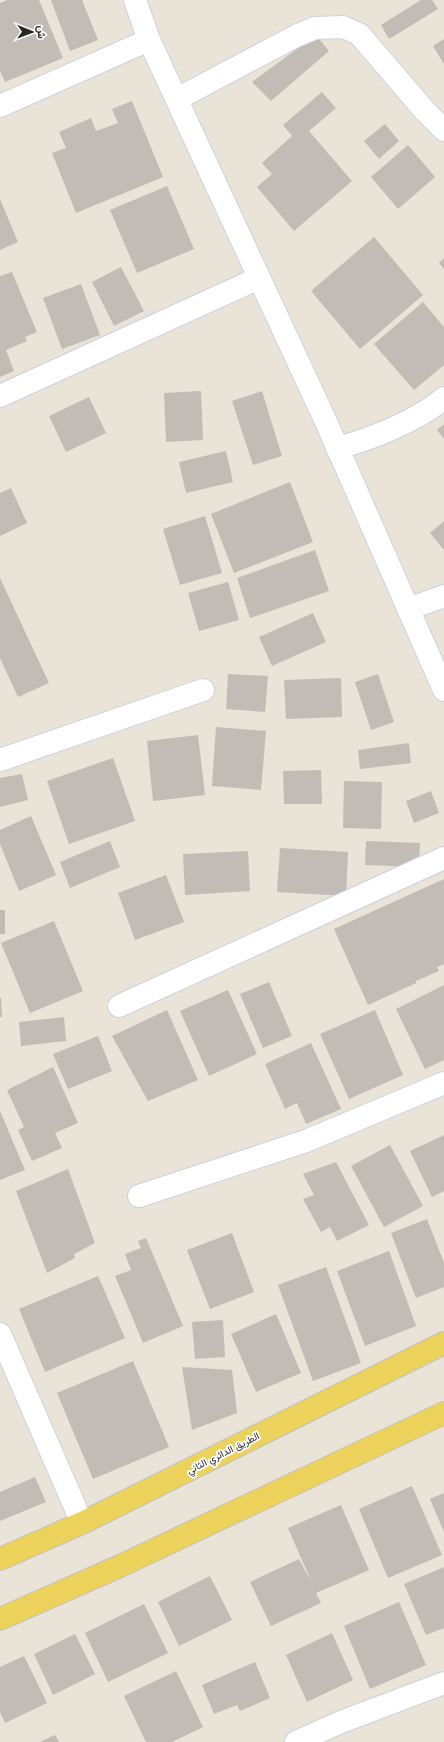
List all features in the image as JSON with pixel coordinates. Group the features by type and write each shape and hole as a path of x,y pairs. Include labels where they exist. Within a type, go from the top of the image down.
{"main road":[{"name":"الطريق الدائري الثاني","path":"0,1559 82,1523 444,1343"},
{"path":"0,1619 120,1566 444,1413"}],"street":[{"path":"135,0 148,40 177,99 337,448 444,690"},
{"path":"177,99 296,36 315,28 343,27 359,34 425,111 444,130"},
{"path":"0,106 148,40"},
{"path":"0,396 259,278"},
{"path":"337,448 359,442 408,420 437,405 444,398"},
{"path":"408,609 444,596"},
{"path":"0,760 203,690"},
{"path":"119,1006 444,858"},
{"path":"139,1196 306,1141 444,1083"},
{"path":"0,1334 82,1523"},
{"path":"296,1742 341,1722 444,1683"}],"building":[{"path":"8,0 39,0 63,58 5,82 0,71 0,3"},
{"path":"51,0 82,0 98,40 70,51"},
{"path":"421,0 432,0 438,9 389,39 381,25"},
{"path":"316,35 329,51 271,101 252,82"},
{"path":"444,39 444,64 433,46"},
{"path":"322,92 336,108 309,131 352,181 294,231 257,187 272,174 262,163 292,136 283,125"},
{"path":"132,101 163,177 76,213 52,153 66,148 59,132 91,118 96,131 118,123 112,109"},
{"path":"385,124 399,141 379,159 364,141"},
{"path":"408,145 435,177 398,209 371,177"},
{"path":"167,186 194,249 137,273 110,210"},
{"path":"0,199 18,242 0,250"},
{"path":"374,237 423,295 360,349 311,291"},
{"path":"444,258 444,269 439,263"},
{"path":"121,267 144,311 114,326 92,282"},
{"path":"12,272 37,332 25,337 27,341 6,350 14,371 0,377 0,276"},
{"path":"81,284 100,335 62,349 43,298"},
{"path":"423,302 444,327 444,365 414,390 374,344"},
{"path":"201,391 203,440 166,442 164,393"},
{"path":"262,391 282,456 253,465 232,401"},
{"path":"89,397 106,433 66,452 49,416"},
{"path":"444,424 444,439 437,430"},
{"path":"226,451 233,482 186,493 179,462"},
{"path":"290,482 313,542 234,573 211,514"},
{"path":"11,488 27,523 0,536 0,493"},
{"path":"205,516 222,573 180,585 163,529"},
{"path":"444,521 444,550 430,533"},
{"path":"315,550 329,591 250,618 237,578"},
{"path":"0,578 49,683 18,697 0,658"},
{"path":"228,582 239,620 199,631 188,593"},
{"path":"313,613 326,642 272,666 259,637"},
{"path":"228,674 268,676 265,712 226,709"},
{"path":"378,674 394,722 371,730 355,682"},
{"path":"341,678 342,717 286,719 284,680"},
{"path":"216,727 266,731 261,790 212,786"},
{"path":"198,735 205,795 153,801 147,741"},
{"path":"409,743 411,763 360,769 358,750"},
{"path":"113,758 135,821 69,844 47,781"},
{"path":"321,770 322,804 284,804 283,771"},
{"path":"22,774 28,800 0,807 0,778"},
{"path":"344,781 382,782 381,829 343,828"},
{"path":"431,791 439,813 414,823 406,801"},
{"path":"31,816 56,875 19,891 0,844 0,830"},
{"path":"110,841 120,867 70,888 60,862"},
{"path":"366,841 420,843 419,867 365,865"},
{"path":"280,848 348,852 346,896 277,892"},
{"path":"248,851 250,891 185,895 183,854"},
{"path":"166,875 184,922 135,940 118,893"},
{"path":"444,879 444,964 437,967 439,971 368,1005 334,929"},
{"path":"0,910 5,910 5,934 0,934"},
{"path":"54,921 83,991 30,1013 1,943"},
{"path":"269,982 292,1036 263,1048 240,994"},
{"path":"444,985 444,1060 425,1069 396,1009"},
{"path":"228,990 257,1054 209,1076 180,1011"},
{"path":"1,998 2,1017 0,1017"},
{"path":"167,1010 198,1080 148,1101 112,1036"},
{"path":"375,1010 403,1075 349,1099 320,1034"},
{"path":"64,1017 66,1041 21,1046 19,1022"},
{"path":"98,1036 112,1071 68,1089 53,1054"},
{"path":"311,1043 341,1109 306,1124 297,1103 285,1109 265,1064"},
{"path":"53,1067 78,1123 55,1133 62,1148 32,1161 18,1130 24,1127 7,1090"},
{"path":"0,1111 25,1170 0,1180"},
{"path":"444,1135 444,1191 432,1197 410,1151"},
{"path":"390,1145 423,1206 384,1227 351,1166"},
{"path":"336,1162 369,1225 337,1241 330,1227 321,1232 303,1199 314,1195 303,1174"},
{"path":"68,1169 95,1243 74,1254 75,1258 47,1273 16,1191"},
{"path":"427,1219 444,1263 444,1287 416,1298 391,1233"},
{"path":"232,1233 254,1292 210,1309 187,1250"},
{"path":"146,1238 183,1326 143,1343 115,1276 131,1270 125,1254 141,1248 138,1241"},
{"path":"389,1251 416,1326 365,1346 337,1271"},
{"path":"326,1267 361,1363 313,1381 278,1285"},
{"path":"98,1276 125,1338 45,1372 19,1309"},
{"path":"276,1314 301,1373 256,1392 231,1334"},
{"path":"223,1320 225,1357 195,1359 192,1322"},
{"path":"133,1361 169,1447 93,1479 57,1393"},
{"path":"182,1367 232,1370 237,1413 192,1430"},
{"path":"35,1477 46,1502 0,1521 0,1492"},
{"path":"412,1486 442,1555 388,1578 359,1509"},
{"path":"444,1493 444,1532 430,1499"},
{"path":"341,1505 369,1570 316,1593 321,1603 271,1626 250,1582 299,1559 312,1583 288,1528"},
{"path":"444,1567 444,1628 426,1635 404,1584"},
{"path":"210,1576 232,1620 179,1646 158,1602"},
{"path":"399,1602 426,1665 370,1689 344,1626"},
{"path":"144,1604 168,1653 108,1682 85,1633"},
{"path":"332,1633 353,1680 307,1702 286,1655"},
{"path":"75,1634 95,1674 53,1695 34,1654"},
{"path":"24,1656 47,1703 5,1723 0,1712 0,1667"},
{"path":"255,1662 270,1698 240,1711 237,1705 214,1714 202,1685"},
{"path":"176,1671 203,1727 172,1742 146,1742 124,1696"},
{"path":"55,1735 59,1742 40,1742"}]}
